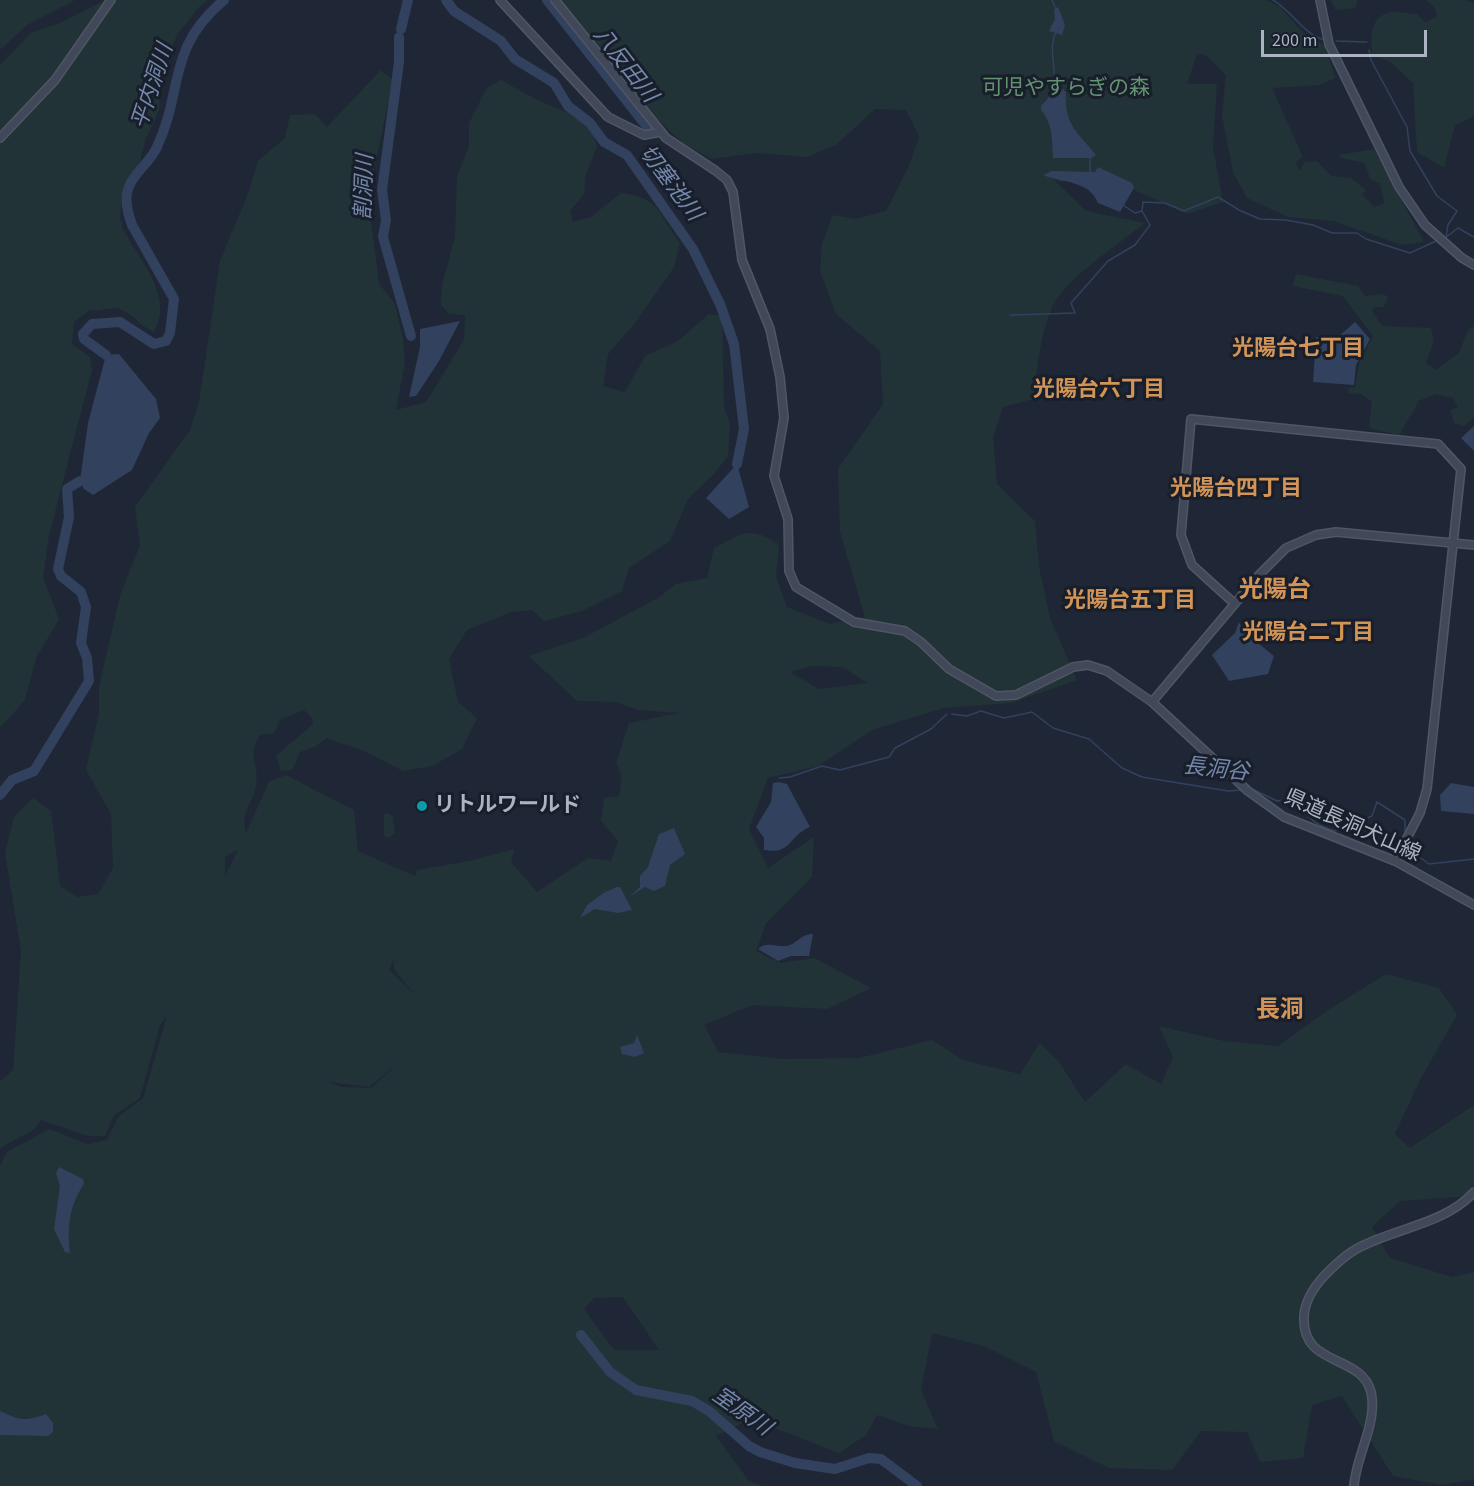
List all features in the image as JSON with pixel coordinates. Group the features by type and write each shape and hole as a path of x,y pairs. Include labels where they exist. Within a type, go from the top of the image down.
{"main road":[{"path":"0,138 55,80 111,0"},
{"path":"500,0 608,117 644,135 661,132"},
{"name":"県道長洞犬山線","path":"555,0 661,132 682,151 722,176 733,192 742,260 770,329 780,377 784,418 774,476 788,519 792,580 805,594 854,622 902,630 921,642 949,669 996,696 1016,695 1054,674 1073,667 1088,665 1107,671 1152,702 1246,789 1284,817 1395,861 1474,905"},
{"path":"1320,0 1329,44 1394,176 1417,214 1440,240 1474,265"},
{"path":"1235,604 1192,565 1181,535 1192,419 1438,444 1461,469 1427,789 1414,826 1395,861"},
{"path":"1152,702 1286,548 1316,535 1350,533 1474,545"},
{"path":"1354,1486 1370,1421 1372,1401 1370,1390 1366,1380 1354,1370 1315,1349 1306,1336 1304,1310 1310,1294 1331,1269 1354,1250 1457,1207 1474,1192"}],"green space":[{"path":"0,0 75,0 27,25 0,50"},
{"path":"105,0 208,0 199,7 177,35 161,72 159,110 145,141 140,162 123,187 120,217 123,229 158,292 159,319 154,332 125,311 114,308 90,310 74,322 72,344 90,357 92,370 49,535 43,577 59,619 36,658 25,700 0,728 0,65 31,33 59,23"},
{"name":"可児やすらぎの森","path":"561,0 1267,0 1280,7 1304,34 1326,46 1335,78 1320,85 1272,88 1303,157 1296,162 1299,171 1305,162 1317,161 1331,176 1351,178 1366,190 1362,194 1374,207 1384,203 1380,184 1370,179 1365,163 1341,158 1339,155 1374,149 1424,242 1402,245 1333,221 1288,217 1247,198 1233,172 1222,115 1226,75 1204,54 1197,54 1187,84 1217,84 1213,147 1223,202 1187,214 1099,174 1061,182 1054,180 1086,211 1145,223 1080,274 1058,296 1045,329 1033,399 1003,407 993,437 997,484 1035,521 1039,567 1050,618 1077,680 1011,703 944,708 872,730 818,766 768,778 749,829 768,868 814,837 812,877 766,923 756,951 780,963 814,958 871,988 827,1009 752,1005 704,1025 718,1052 784,1059 859,1058 932,1040 963,1060 1020,1074 1040,1043 1059,1062 1085,1102 1126,1064 1161,1084 1173,1057 1159,1026 1224,1041 1278,1046 1328,1010 1386,974 1439,988 1457,1015 1421,1078 1395,1134 1410,1148 1474,1105 1474,1196 1400,1201 1372,1227 1390,1258 1452,1277 1474,1272 1474,1479 1442,1485 1393,1476 1342,1396 1312,1405 1303,1458 1260,1462 1247,1432 1201,1431 1172,1470 1109,1468 1054,1441 1036,1372 984,1346 932,1333 921,1390 938,1429 909,1426 877,1415 866,1435 839,1453 751,1419 716,1436 749,1481 764,1486 0,1486 0,1166 7,1152 49,1129 88,1144 107,1140 118,1117 143,1098 167,1016 160,1025 140,1098 114,1115 105,1136 88,1136 41,1120 35,1129 0,1148 0,1081 13,1070 21,951 5,853 14,817 33,798 51,811 60,886 77,897 98,894 113,868 111,814 86,770 99,713 99,687 120,596 140,545 135,507 190,430 199,402 220,261 249,191 258,161 285,138 290,115 315,114 327,127 381,70 393,80 368,198 379,284 395,304 403,340 405,362 396,410 426,402 464,340 465,315 449,314 441,305 442,285 455,237 457,176 469,147 469,123 487,87 501,80 535,99 573,115 592,131 597,146 586,175 584,194 570,211 573,222 591,217 621,193 634,195 651,203 657,209 680,243 674,267 635,323 608,354 603,386 625,392 645,356 678,341 709,314 722,316 724,407 730,424 728,456 714,474 688,499 670,541 629,568 622,591 582,611 544,621 532,610 511,612 467,630 449,659 458,702 477,718 462,749 432,766 403,771 366,752 327,738 316,746 300,752 292,770 281,771 276,756 313,724 312,718 304,710 280,720 274,733 260,735 256,743 254,755 257,778 245,818 246,833 269,782 286,775 354,810 358,851 415,876 417,870 469,861 515,849 511,862 537,892 588,858 611,861 618,841 601,821 604,798 619,796 622,776 616,763 629,723 680,713 638,710 615,702 577,701 529,656 583,638 658,598 676,584 707,578 714,548 746,533 761,535 779,545 776,577 787,607 829,624 865,617 840,532 838,469 883,404 880,351 836,314 820,271 822,243 833,215 855,219 886,211 908,168 919,137 906,110 875,109 836,145 807,157 757,153 712,159 684,144 658,120","holes":["811,666 843,667 867,683 819,689 790,672","238,850 225,876 225,857","394,959 394,969 414,994 389,970","400,1062 371,1088 341,1087 330,1082 369,1087","623,1297 659,1350 614,1350 584,1309 594,1298"]},
{"path":"1330,0 1358,0 1355,8 1336,10"},
{"path":"1426,0 1465,0 1474,3 1474,116 1455,125 1444,168 1417,152 1413,83 1391,62 1372,56 1372,31 1377,20 1387,13 1398,12 1417,14 1426,23 1437,16 1434,6"},
{"path":"1296,274 1358,286 1365,296 1384,294 1388,298 1384,307 1374,307 1372,311 1382,326 1431,328 1434,341 1426,363 1436,370 1459,353 1468,330 1474,326 1474,418 1464,426 1454,423 1450,410 1458,407 1453,398 1436,394 1418,401 1400,435 1369,427 1372,402 1361,394 1349,393 1348,388 1355,387 1359,364 1373,336 1343,296 1293,286"},
{"path":"388,813 393,816 395,833 389,838 384,836 384,814"}],"water":[{"path":"1058,7 1065,25 1062,35 1049,31 1055,19 1054,9"},
{"path":"1054,82 1066,92 1067,113 1070,121 1096,155 1092,158 1053,158 1050,127 1041,106 1051,95"},
{"path":"1098,167 1132,183 1134,188 1120,212 1098,203 1094,196 1082,186 1043,175 1052,171 1095,172"},
{"path":"460,321 439,361 416,396 409,397 420,347 420,329"},
{"path":"1355,322 1370,339 1356,365 1354,385 1313,382 1316,337 1337,338"},
{"path":"119,354 156,399 160,418 149,433 132,470 93,495 84,489 80,481 88,423 106,355"},
{"path":"1474,426 1474,451 1461,438"},
{"path":"737,464 749,507 729,519 706,498"},
{"path":"1239,622 1244,632 1274,656 1268,674 1229,681 1212,655 1235,633"},
{"path":"773,783 787,784 810,827 780,850 764,850 764,838 756,827 771,802"},
{"path":"1451,783 1474,787 1474,814 1441,811 1440,795"},
{"path":"674,828 685,854 670,865 665,886 654,891 645,887 629,897 640,887 640,876 648,867 659,834"},
{"path":"620,887 632,910 618,913 595,909 580,918 587,905 605,892"},
{"path":"813,934 809,956 791,956 778,961 758,949 768,945 790,945"},
{"path":"637,1035 644,1053 635,1057 622,1054 620,1047 634,1043"},
{"path":"59,1167 83,1179 84,1184 75,1200 70,1217 70,1253 65,1252 54,1229 60,1186 56,1173"},
{"path":"0,1411 22,1419 46,1414 53,1423 53,1432 48,1436 0,1435"}],"waterway":[{"name":"平内洞川","path":"106,355 84,339 83,334 92,324 120,322 154,344 166,341 170,333 174,299 132,225 126,198 130,183 157,147 171,106 184,53 193,35 224,0"},
{"name":"割洞川","path":"401,29 408,0"},
{"name":"切塞池川","path":"446,0 454,11 501,41 515,59 554,83 568,106 590,123 604,142 627,155 693,249 720,304 734,344 744,429 737,464"},
{"name":"八反田川","path":"547,0 648,128"},
{"path":"1052,0 1055,7"},
{"path":"1273,0 1304,28 1325,40"},
{"path":"1054,82 1052,50 1056,31"},
{"name":"割洞川","path":"399,37 399,62 382,190 386,220 383,237 411,336"},
{"path":"1336,41 1367,42"},
{"path":"1369,50 1371,60 1407,127 1410,151 1437,196 1457,211 1448,225 1446,237"},
{"path":"1090,158 1090,172"},
{"path":"1010,315 1075,313 1071,303 1108,261 1135,245 1150,225 1142,211 1143,202 1165,203 1184,211 1218,197 1260,219 1286,220 1313,225 1332,233 1357,233 1366,239 1410,253 1438,240"},
{"path":"1123,205 1135,213 1142,211"},
{"path":"1445,238 1458,228 1474,237"},
{"path":"0,795 12,780 34,771 89,681 87,658 81,643 86,607 81,592 61,576 58,569 69,517 67,489 80,481"},
{"name":"長洞谷","path":"952,714 967,716 981,711 1004,718 1032,712 1053,728 1089,739 1122,768 1142,777 1228,791 1241,790"},
{"name":"長洞谷","path":"779,778 790,777 822,766 840,770 889,757 895,748 931,729 947,714"},
{"name":"長洞谷","path":"1252,789 1277,801 1290,799 1298,802 1313,821 1335,831 1372,816 1377,802 1405,820 1405,833"},
{"name":"長洞谷","path":"1408,843 1414,853 1429,864 1474,859"},
{"name":"室原川","path":"581,1335 610,1372 636,1390 692,1401 709,1411 749,1446 760,1452 795,1463 835,1469 869,1458 881,1459 917,1486"}],"place":[{"name":"リトルワールド","path":"422,806"}],"district":[{"name":"光陽台七丁目","path":"1298,350"},
{"name":"光陽台六丁目","path":"1099,391"},
{"name":"光陽台四丁目","path":"1236,490"},
{"name":"光陽台","path":"1275,592"},
{"name":"光陽台五丁目","path":"1130,602"},
{"name":"光陽台二丁目","path":"1308,634"},
{"name":"長洞","path":"1280,1012"}]}
